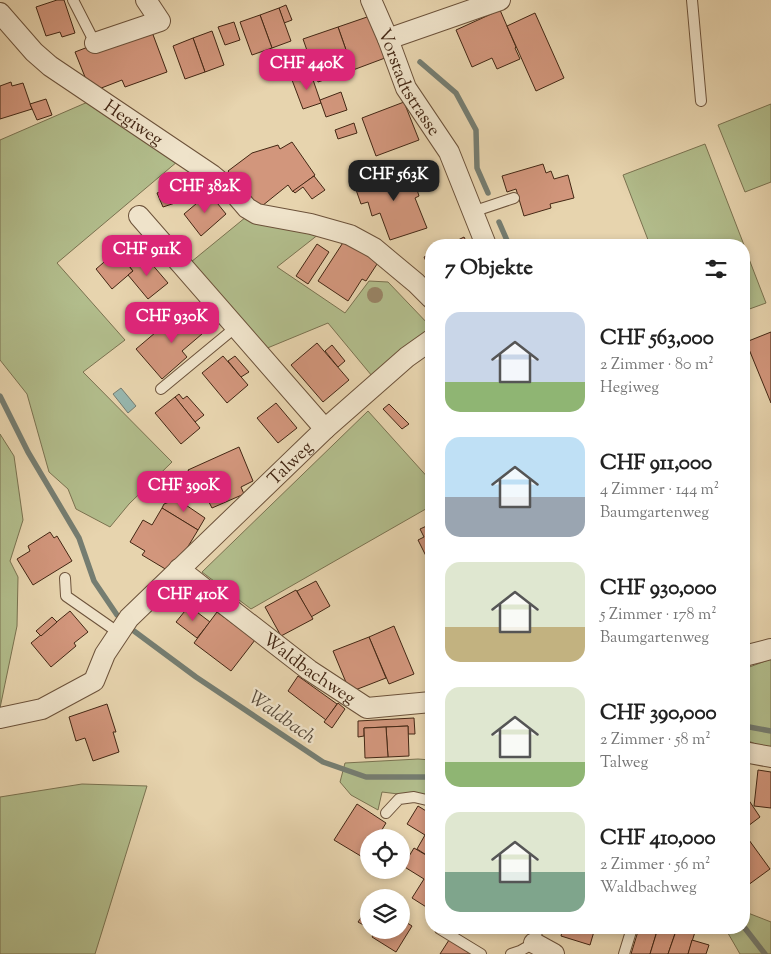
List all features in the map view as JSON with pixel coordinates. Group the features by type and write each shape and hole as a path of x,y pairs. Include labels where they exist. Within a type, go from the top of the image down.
{"street":[{"path":"95,43 160,21 146,0"},
{"name":"Vorstadtstrasse","path":"371,0 406,88 449,152 483,239"},
{"path":"388,39 500,0"},
{"name":"Hegiweg","path":"0,13 34,52 50,66 212,176 235,194 247,208 257,214 311,224 350,235 374,248 425,292"},
{"path":"139,216 326,429"},
{"name":"Talweg","path":"0,718 42,709 94,681 105,654 129,618 326,429 407,357 425,344"},
{"name":"Waldbachweg","path":"178,569 309,670 367,708 425,703"},
{"path":"750,654 771,649"},
{"path":"750,753 771,757"},
{"path":"536,935 554,954"}],"lane":[{"path":"73,0 95,43"},
{"path":"692,0 701,100"},
{"path":"472,212 514,198"},
{"path":"162,389 236,327"},
{"path":"65,578 66,596 119,633"},
{"path":"386,813 399,799 414,797 425,800"},
{"path":"448,934 481,954"},
{"path":"624,954 630,934"},
{"path":"511,954 520,951 536,935"}],"green space":[{"path":"97,98 184,156 57,263 125,340 83,372 172,462 129,504 110,527 76,509 68,489 49,472 27,394 0,360 0,140"},
{"path":"771,104 771,182 745,192 718,125"},
{"path":"705,144 742,239 648,239 623,175"},
{"path":"246,217 319,234 277,267 345,313 369,281 388,282 425,321 425,335 372,376 328,323 265,349 191,262"},
{"path":"750,262 766,303 750,309"},
{"path":"368,411 425,474 425,509 251,609 202,572"},
{"path":"0,434 14,456 23,520 10,561 18,577 17,626 0,708"},
{"path":"771,659 771,749 750,742 750,667"},
{"path":"425,760 425,797 382,792 378,810 351,795 340,782 345,763"},
{"path":"82,784 147,786 95,954 0,954 0,797"},
{"path":"750,914 771,922 771,954 740,954 728,934 750,934"}],"water":[{"path":"121,388 136,406 128,413 113,394"}],"building":[{"path":"57,0 64,0 75,33 62,37 60,32 46,36 36,7"},
{"path":"286,5 292,20 284,23 279,8"},
{"path":"279,8 291,41 272,48 260,15"},
{"path":"500,10 520,59 497,69 492,58 472,67 456,30"},
{"path":"535,13 564,78 536,91 507,26"},
{"path":"260,15 272,48 252,55 240,22"},
{"path":"370,16 385,58 353,70 338,27"},
{"path":"234,22 240,40 225,45 218,27"},
{"path":"338,27 353,70 318,82 303,39"},
{"path":"212,31 224,65 205,72 193,38"},
{"path":"152,32 167,72 125,87 122,80 91,92 75,52 88,47"},
{"path":"193,38 205,72 185,79 173,46"},
{"path":"310,63 313,73 299,78 295,69"},
{"path":"311,74 321,103 303,109 292,80"},
{"path":"11,82 12,86 23,83 32,109 0,119 0,86"},
{"path":"341,92 347,110 326,117 320,100"},
{"path":"46,99 52,115 37,120 30,104"},
{"path":"404,102 419,140 376,156 362,118"},
{"path":"354,123 357,133 338,139 335,130"},
{"path":"292,142 315,175 293,192 288,185 257,210 228,171 252,153 278,145 280,149"},
{"path":"394,161 398,171 358,183 355,173"},
{"path":"543,164 546,173 551,171 554,179 568,175 574,198 550,204 551,208 524,216 516,189 507,192 502,176"},
{"path":"410,167 419,196 415,198 427,228 390,240 380,213 372,216 368,202 361,204 354,184"},
{"path":"314,176 325,190 312,199 303,187 295,193 293,191"},
{"path":"176,186 181,201 163,207 157,193"},
{"path":"209,193 226,214 201,236 184,214"},
{"path":"346,238 379,261 366,281 362,279 348,301 318,281"},
{"path":"317,244 329,252 308,284 296,276"},
{"path":"117,251 133,271 112,289 96,269"},
{"path":"144,255 168,283 148,299 128,275 133,271 130,267"},
{"path":"191,307 209,328 182,351 187,357 162,379 136,349 162,327 170,337 182,327 176,320"},
{"path":"771,332 771,403 750,352 750,340"},
{"path":"317,343 349,380 323,402 291,365"},
{"path":"332,345 345,361 338,367 325,351"},
{"path":"223,356 248,385 227,403 202,373"},
{"path":"235,356 249,372 241,377 228,361"},
{"path":"179,394 183,399 187,396 204,415 195,422 175,397"},
{"path":"175,397 200,428 181,444 155,413"},
{"path":"276,403 297,428 278,443 257,418"},
{"path":"389,404 409,424 402,429 383,409"},
{"path":"239,447 253,481 241,487 244,494 212,508 200,485 196,488 188,470"},
{"path":"177,499 205,518 198,530 162,508 164,504"},
{"path":"162,508 198,530 172,573 142,555 145,551 130,542 143,520 152,525"},
{"path":"425,527 425,554 418,540 424,537 420,529"},
{"path":"50,532 54,538 57,536 72,561 33,585 17,559 30,551 28,546"},
{"path":"316,581 330,606 311,617 297,591"},
{"path":"296,590 313,619 281,636 265,607"},
{"path":"189,606 210,622 197,638 176,622"},
{"path":"70,611 88,632 74,643 76,646 51,667 31,643"},
{"path":"217,612 255,640 231,671 194,643"},
{"path":"52,617 57,622 41,636 36,631"},
{"path":"394,626 414,674 389,684 369,637"},
{"path":"369,637 386,678 350,692 333,651"},
{"path":"298,676 337,704 326,720 288,691"},
{"path":"338,703 345,709 332,728 324,722"},
{"path":"107,704 116,732 113,732 119,752 93,761 85,738 76,741 69,717"},
{"path":"414,718 415,734 408,734 408,726 364,728 364,736 358,737 358,721"},
{"path":"408,726 409,756 388,757 386,727"},
{"path":"386,727 388,757 365,758 364,728"},
{"path":"758,770 771,772 771,808 754,806"},
{"path":"750,802 760,817 750,824"},
{"path":"357,804 386,823 382,829 360,829 360,856 334,840"},
{"path":"418,806 425,810 425,835 407,824"},
{"path":"425,835 425,854 417,849"},
{"path":"750,841 770,869 750,884"},
{"path":"414,848 425,854 425,906 412,898 424,879 410,870 410,855"},
{"path":"562,934 593,934 590,945 561,936"},
{"path":"637,934 656,934 650,954 631,954"},
{"path":"656,934 675,934 668,954 650,954"},
{"path":"675,934 694,934 688,954 668,954"},
{"path":"375,939 404,939 396,952"},
{"path":"449,940 471,954 440,954"},
{"path":"692,940 709,945 706,954 688,954"}],"waterway":[{"path":"420,62 456,93 476,130 477,168 488,193"},
{"path":"499,222 506,239"},
{"name":"Waldbach","path":"0,396 28,452 79,538 94,581 117,615"},
{"name":"Waldbach","path":"134,631 196,677 323,762 366,777 425,777"},
{"path":"750,727 771,731"},
{"name":"Waldbach","path":"749,934 765,954"}]}
